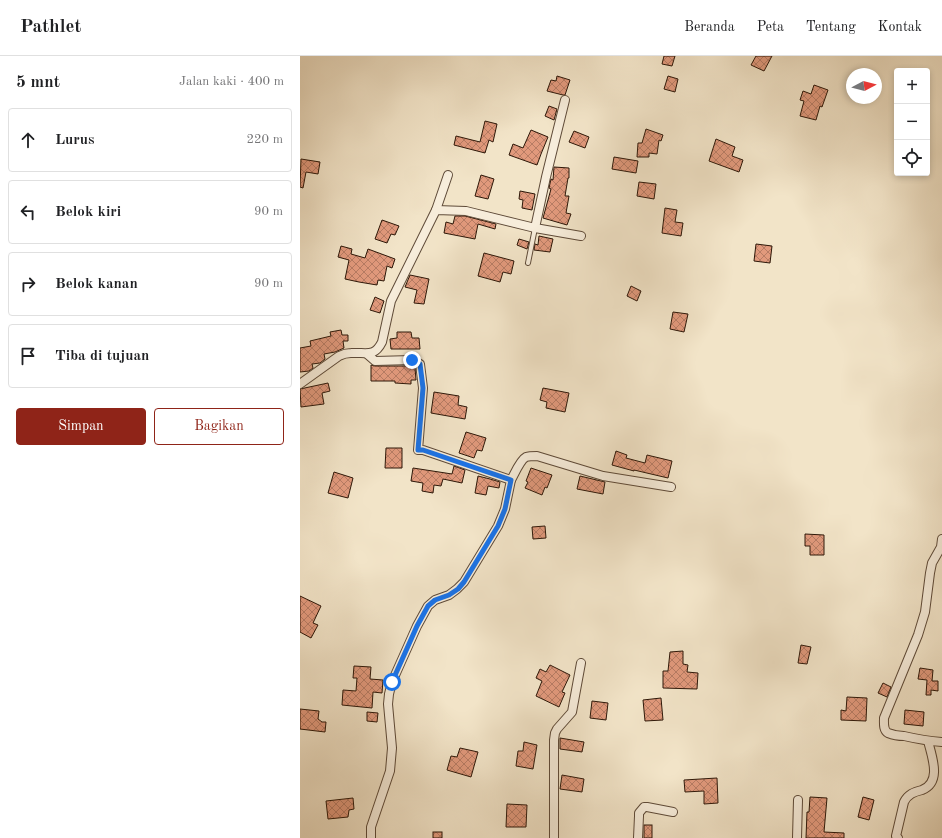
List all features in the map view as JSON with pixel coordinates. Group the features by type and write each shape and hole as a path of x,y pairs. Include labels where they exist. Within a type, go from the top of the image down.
{"street":[{"path":"535,228 565,100"},
{"path":"300,384 345,353 367,354 373,353 379,348 382,342 391,301 436,210 448,175"},
{"path":"436,210 466,211 535,228 581,236"},
{"path":"367,354 375,361 412,360 420,364 423,388 418,450 423,450 511,480"},
{"path":"371,838 371,827 390,770 391,738 388,704 392,682 417,626 428,606 435,600 449,595 458,589 464,582 495,532 505,509 511,480 523,460 526,457 537,456 604,476 670,487"},
{"path":"942,539 941,547 932,563 924,612 918,635 884,718 885,729 888,733 928,741 942,742"},
{"path":"554,838 555,733 572,712 581,663"},
{"path":"896,837 904,802 907,797 932,785 935,770 928,741"},
{"path":"797,838 798,800"},
{"path":"638,838 639,813 644,807 673,812"}],"lane":[{"path":"528,263 535,228"}],"building":[{"path":"664,56 675,56 672,66 662,64"},
{"path":"756,56 772,56 764,71 751,65"},
{"path":"557,76 570,80 565,95 547,91 551,80 556,81"},
{"path":"668,76 678,79 675,92 664,89"},
{"path":"814,85 828,90 822,107 820,106 816,120 800,116 804,101 800,100 803,91 811,94"},
{"path":"549,106 557,109 554,120 545,116"},
{"path":"485,121 497,124 493,142 489,140 485,153 454,145 456,136 480,142"},
{"path":"646,129 663,135 661,141 659,140 657,154 649,153 649,157 637,157 638,143 642,143"},
{"path":"531,130 548,137 537,165 509,155 513,144 523,148"},
{"path":"574,131 589,137 585,148 569,142"},
{"path":"716,139 735,147 732,156 743,160 739,172 709,161"},
{"path":"614,157 638,161 636,173 612,169"},
{"path":"301,159 320,162 318,174 306,172 303,188 300,187"},
{"path":"554,167 569,168 569,178 565,196 569,196 566,213 571,214 567,225 543,218 551,189 549,188 551,179 553,180"},
{"path":"481,175 494,179 488,199 475,196"},
{"path":"639,182 656,184 654,199 637,196"},
{"path":"520,191 535,194 532,210 522,208 523,200 519,199"},
{"path":"665,208 677,210 675,222 683,223 681,236 662,233"},
{"path":"455,216 465,216 496,224 495,229 478,224 475,239 444,233 446,222 453,224"},
{"path":"382,220 399,226 395,235 391,234 387,243 375,239"},
{"path":"539,236 553,239 550,252 534,250 535,244 538,245"},
{"path":"519,239 529,242 527,249 517,245"},
{"path":"756,244 772,246 770,263 754,261"},
{"path":"341,246 352,249 351,254 365,258 368,249 395,259 392,268 387,266 384,281 378,280 377,285 345,279 349,260 338,257"},
{"path":"484,253 514,261 511,274 503,272 500,282 478,276"},
{"path":"410,275 429,279 424,304 414,303 417,290 405,287"},
{"path":"631,286 641,291 637,301 627,296"},
{"path":"375,297 384,301 380,313 370,310"},
{"path":"673,312 688,314 684,332 670,329"},
{"path":"341,330 342,335 348,335 348,341 343,341 344,348 335,352 324,354 325,359 320,363 312,364 313,368 309,371 300,372 300,348 311,346 310,341 331,336 330,332"},
{"path":"397,332 411,332 412,338 419,338 420,349 391,349 390,339 397,338"},
{"path":"371,365 411,366 415,368 416,380 411,380 411,384 395,383 395,381 371,381"},
{"path":"328,383 330,391 322,393 324,404 301,407 300,389"},
{"path":"543,388 569,393 565,412 546,408 547,402 540,400"},
{"path":"434,392 459,396 458,405 467,407 465,419 431,413"},
{"path":"466,432 486,438 482,451 477,450 474,458 459,453"},
{"path":"386,448 402,448 402,468 385,468"},
{"path":"616,451 627,455 626,458 645,463 647,455 672,461 668,478 612,465"},
{"path":"454,466 465,470 462,483 443,479 441,486 434,485 433,493 422,491 423,483 411,481 413,468 452,474"},
{"path":"531,468 552,475 547,488 545,487 542,495 525,488"},
{"path":"334,472 353,478 348,498 328,493"},
{"path":"478,476 500,482 499,488 488,486 486,495 475,493"},
{"path":"580,476 605,482 603,494 577,489"},
{"path":"545,526 546,538 533,539 532,527"},
{"path":"805,534 824,535 824,555 810,555 810,546 805,546"},
{"path":"300,596 321,606 313,623 318,625 311,638 300,632"},
{"path":"801,645 811,647 807,664 798,663"},
{"path":"683,651 683,664 688,665 687,672 698,673 697,689 663,688 663,671 668,671 670,652"},
{"path":"550,665 570,675 562,692 565,693 559,707 536,696 542,681 536,678 540,669 546,672"},
{"path":"354,666 371,667 370,679 383,680 382,693 373,692 372,708 342,705 343,690 356,691 357,678 353,678"},
{"path":"920,668 933,670 932,681 938,681 938,691 931,690 931,695 926,695 927,680 918,679"},
{"path":"883,683 891,687 887,697 878,693"},
{"path":"847,697 867,698 866,721 841,720 841,710 846,711"},
{"path":"661,698 663,720 645,721 643,700"},
{"path":"592,701 608,703 606,720 590,718"},
{"path":"300,709 319,711 318,719 322,722 326,722 325,732 300,729"},
{"path":"905,710 924,712 923,726 904,724"},
{"path":"367,712 378,713 377,722 367,721"},
{"path":"560,738 584,742 582,752 560,749"},
{"path":"524,742 537,745 533,769 516,766 518,751 523,751"},
{"path":"460,748 478,752 471,777 447,770 451,756 457,757"},
{"path":"562,775 584,779 582,792 560,789"},
{"path":"717,778 718,803 704,804 704,791 685,792 684,780"},
{"path":"810,797 827,798 824,832 844,833 844,838 806,838 807,812 809,812"},
{"path":"863,797 874,800 869,820 858,817"},
{"path":"353,798 354,809 349,810 348,817 328,819 326,801"},
{"path":"507,804 527,805 526,827 506,827"},
{"path":"644,825 652,825 652,838 644,838"},
{"path":"433,832 442,832 442,838 433,838"}],"route":[{"path":"392,682 422,615 428,606 435,600 449,595 458,589 464,582 498,526 505,509 511,480 423,450 418,450 423,388 420,364 412,360"}]}
